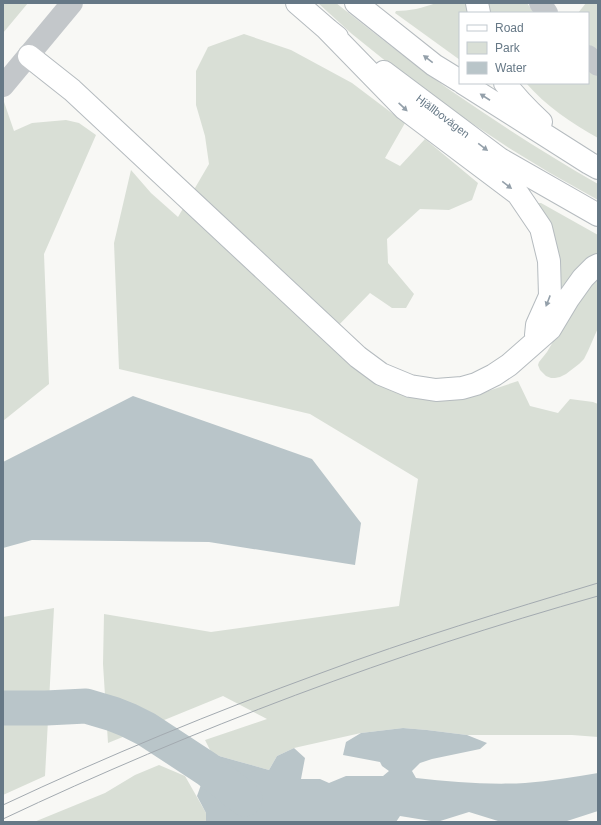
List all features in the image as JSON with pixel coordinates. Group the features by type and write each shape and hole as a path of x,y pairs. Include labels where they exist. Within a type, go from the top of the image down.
{"main road":[{"name":"Hjällbovägen","path":"297,3 327,29 500,159 598,215"},
{"path":"356,3 434,65 459,80"},
{"path":"327,29 405,109 518,194 541,228 549,261 550,296 538,325 536,342"},
{"path":"29,56 72,90 358,357 381,374 410,386 436,390 462,388 476,384 494,375 509,365 550,329 583,278 598,265"},
{"path":"465,84 593,165"},
{"path":"506,84 529,110 593,165"}],"street":[{"path":"3,86 72,3"},
{"path":"540,3 546,12"},
{"path":"589,57 598,65"}],"green space":[{"path":"3,3 28,3 3,33"},
{"path":"318,3 336,3 447,88 521,138 598,184 598,200 509,148 449,108 398,71 352,34"},
{"path":"436,3 468,3 469,12 459,12 459,59 395,13 396,11 416,9"},
{"path":"487,3 527,3 533,12 488,12"},
{"path":"586,3 598,3 598,53 589,46 589,12 579,12"},
{"path":"244,34 291,50 352,83 405,123 385,158 400,166 425,139 478,183 472,200 449,210 420,209 387,239 388,263 414,294 406,308 392,308 370,293 333,331 377,371 476,395 518,381 530,406 558,413 570,399 598,404 598,737 572,735 467,735 403,728 361,733 294,748 277,756 269,770 212,754 205,740 267,719 223,696 108,743 103,664 104,614 211,632 399,606 418,479 310,414 119,369 114,243 131,170 151,193 178,217 209,164 205,136 196,105 196,71 208,47"},
{"path":"589,67 598,75 598,138 559,114 527,84 589,84"},
{"path":"3,99 14,131 32,123 66,120 79,123 96,135 44,254 49,384 3,421"},
{"path":"538,203 541,203 598,235 598,255 572,276 562,287 560,287"},
{"path":"598,278 598,328 584,359 560,377 551,378 546,376 540,370 538,365 539,362 547,352 578,299"},
{"path":"54,608 45,776 3,795 3,617"},
{"path":"159,765 185,776 206,813 206,822 34,822 105,793 135,775"}],"water":[{"path":"133,396 312,459 361,523 355,565 209,542 32,540 3,548 3,462"},
{"path":"403,728 467,735 487,743 480,749 420,763 412,771 416,778 470,783 511,784 598,773 598,811 564,822 498,822 469,812 437,822 400,816 396,822 206,822 206,813 197,796 212,754 269,770 277,756 294,748 305,758 301,779 320,779 329,783 346,776 383,776 389,771 382,766 380,762 343,755 346,742 361,733"}],"waterway":[{"path":"3,708 86,706 113,714 146,729 207,769 245,799"}],"tram line":[{"path":"3,805 121,752 281,688 424,637 598,583"},
{"path":"3,819 148,754 296,695 446,642 598,596"}]}
